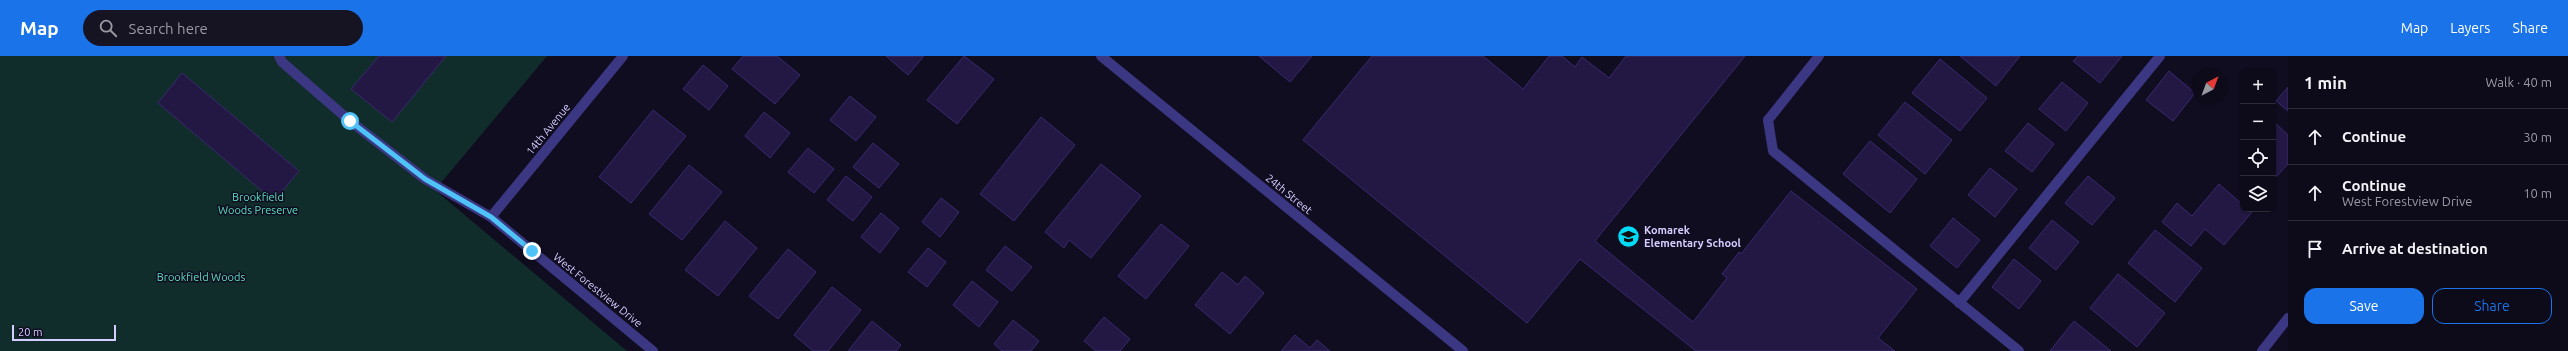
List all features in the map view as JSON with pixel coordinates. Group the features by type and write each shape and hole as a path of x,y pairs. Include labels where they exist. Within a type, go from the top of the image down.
{"street":[{"name":"West Forestview Drive","path":"279,56 282,62 350,121 425,179 491,217 653,351"},
{"name":"14th Avenue","path":"491,217 623,56"},
{"name":"24th Street","path":"1101,56 1463,351"},
{"path":"1819,56 1768,120 1773,151 2019,351"},
{"path":"1959,303 2160,56"},
{"path":"2262,351 2288,318"}],"green space":[{"name":"Brookfield Woods Preserve","path":"0,56 547,56 435,190 627,351 0,351"}],"building":[{"path":"379,56 446,56 392,122 351,89"},
{"path":"743,56 777,56 800,75 775,104 732,69"},
{"path":"886,56 923,56 923,57 908,75"},
{"path":"964,56 994,79 957,124 927,100"},
{"path":"1259,56 1312,56 1290,82"},
{"name":"Komarek Elementary School","path":"1372,56 1483,56 1523,89 1549,56 1562,56 1575,67 1582,57 1609,78 1626,56 1745,56 1595,241 1693,322 1727,278 1722,274 1739,252 1741,254 1791,191 1917,289 1878,338 1895,351 1696,351 1580,259 1527,323 1303,140"},
{"path":"1960,56 2020,56 1996,86"},
{"path":"2078,56 2122,56 2100,83 2073,61"},
{"path":"1940,59 1987,98 1960,131 1912,93"},
{"path":"703,65 728,86 709,110 683,89"},
{"path":"2169,71 2192,90 2192,97 2173,121 2146,100"},
{"path":"182,73 299,171 274,201 158,103"},
{"path":"2062,82 2088,103 2066,131 2039,109"},
{"path":"2288,87 2288,111 2276,101"},
{"path":"850,96 876,117 856,141 830,120"},
{"path":"1905,102 1952,140 1925,174 1878,135"},
{"path":"653,110 686,136 631,203 599,177"},
{"path":"764,112 790,133 770,158 745,136"},
{"path":"1041,117 1075,145 1014,221 980,194"},
{"path":"2028,123 2054,144 2032,172 2005,151"},
{"path":"2276,124 2288,135 2288,164 2276,177"},
{"path":"1870,141 1917,179 1890,213 1843,174"},
{"path":"873,143 899,164 879,188 853,167"},
{"path":"808,148 834,169 814,193 788,172"},
{"path":"1101,164 1141,196 1091,258 1069,240 1064,248 1045,232"},
{"path":"689,165 722,192 682,240 649,214"},
{"path":"1990,168 2017,189 1995,217 1968,195"},
{"path":"846,176 872,197 853,221 827,200"},
{"path":"2088,176 2115,198 2092,225 2065,203"},
{"path":"2219,184 2240,202 2240,212 2252,212 2224,245 2205,229 2191,246 2162,222 2177,203 2192,216"},
{"path":"941,198 959,212 940,237 922,222"},
{"path":"881,213 899,228 880,253 861,237"},
{"path":"1953,218 1980,240 1957,268 1930,246"},
{"path":"2052,220 2079,242 2056,270 2029,248"},
{"path":"725,221 757,248 718,296 685,270"},
{"path":"1161,224 1189,246 1146,299 1118,276"},
{"path":"2155,230 2202,268 2175,302 2128,263"},
{"path":"1005,246 1032,267 1012,291 986,270"},
{"path":"928,248 946,262 927,287 908,272"},
{"path":"788,249 816,272 778,319 749,296"},
{"path":"2014,259 2041,281 2019,309 1992,287"},
{"path":"1222,272 1238,285 1245,276 1264,293 1230,334 1195,305"},
{"path":"2118,274 2165,313 2137,347 2090,308"},
{"path":"972,281 998,302 979,327 953,305"},
{"path":"832,287 861,310 828,351 813,351 794,335"},
{"path":"1104,317 1130,339 1120,351 1096,351 1084,341"},
{"path":"1013,320 1039,341 1031,351 1002,351 994,344"},
{"path":"872,321 901,345 896,351 848,351"},
{"path":"2074,321 2111,351 2050,351"},
{"path":"1295,335 1310,348 1317,340 1330,351 1281,351"}],"place":[{"name":"Komarek Elementary School","path":"1629,236"}],"route":[{"path":"350,121 425,179 491,217 532,251"}],"park label":[{"name":"Brookfield Woods","path":"201,277"}]}
